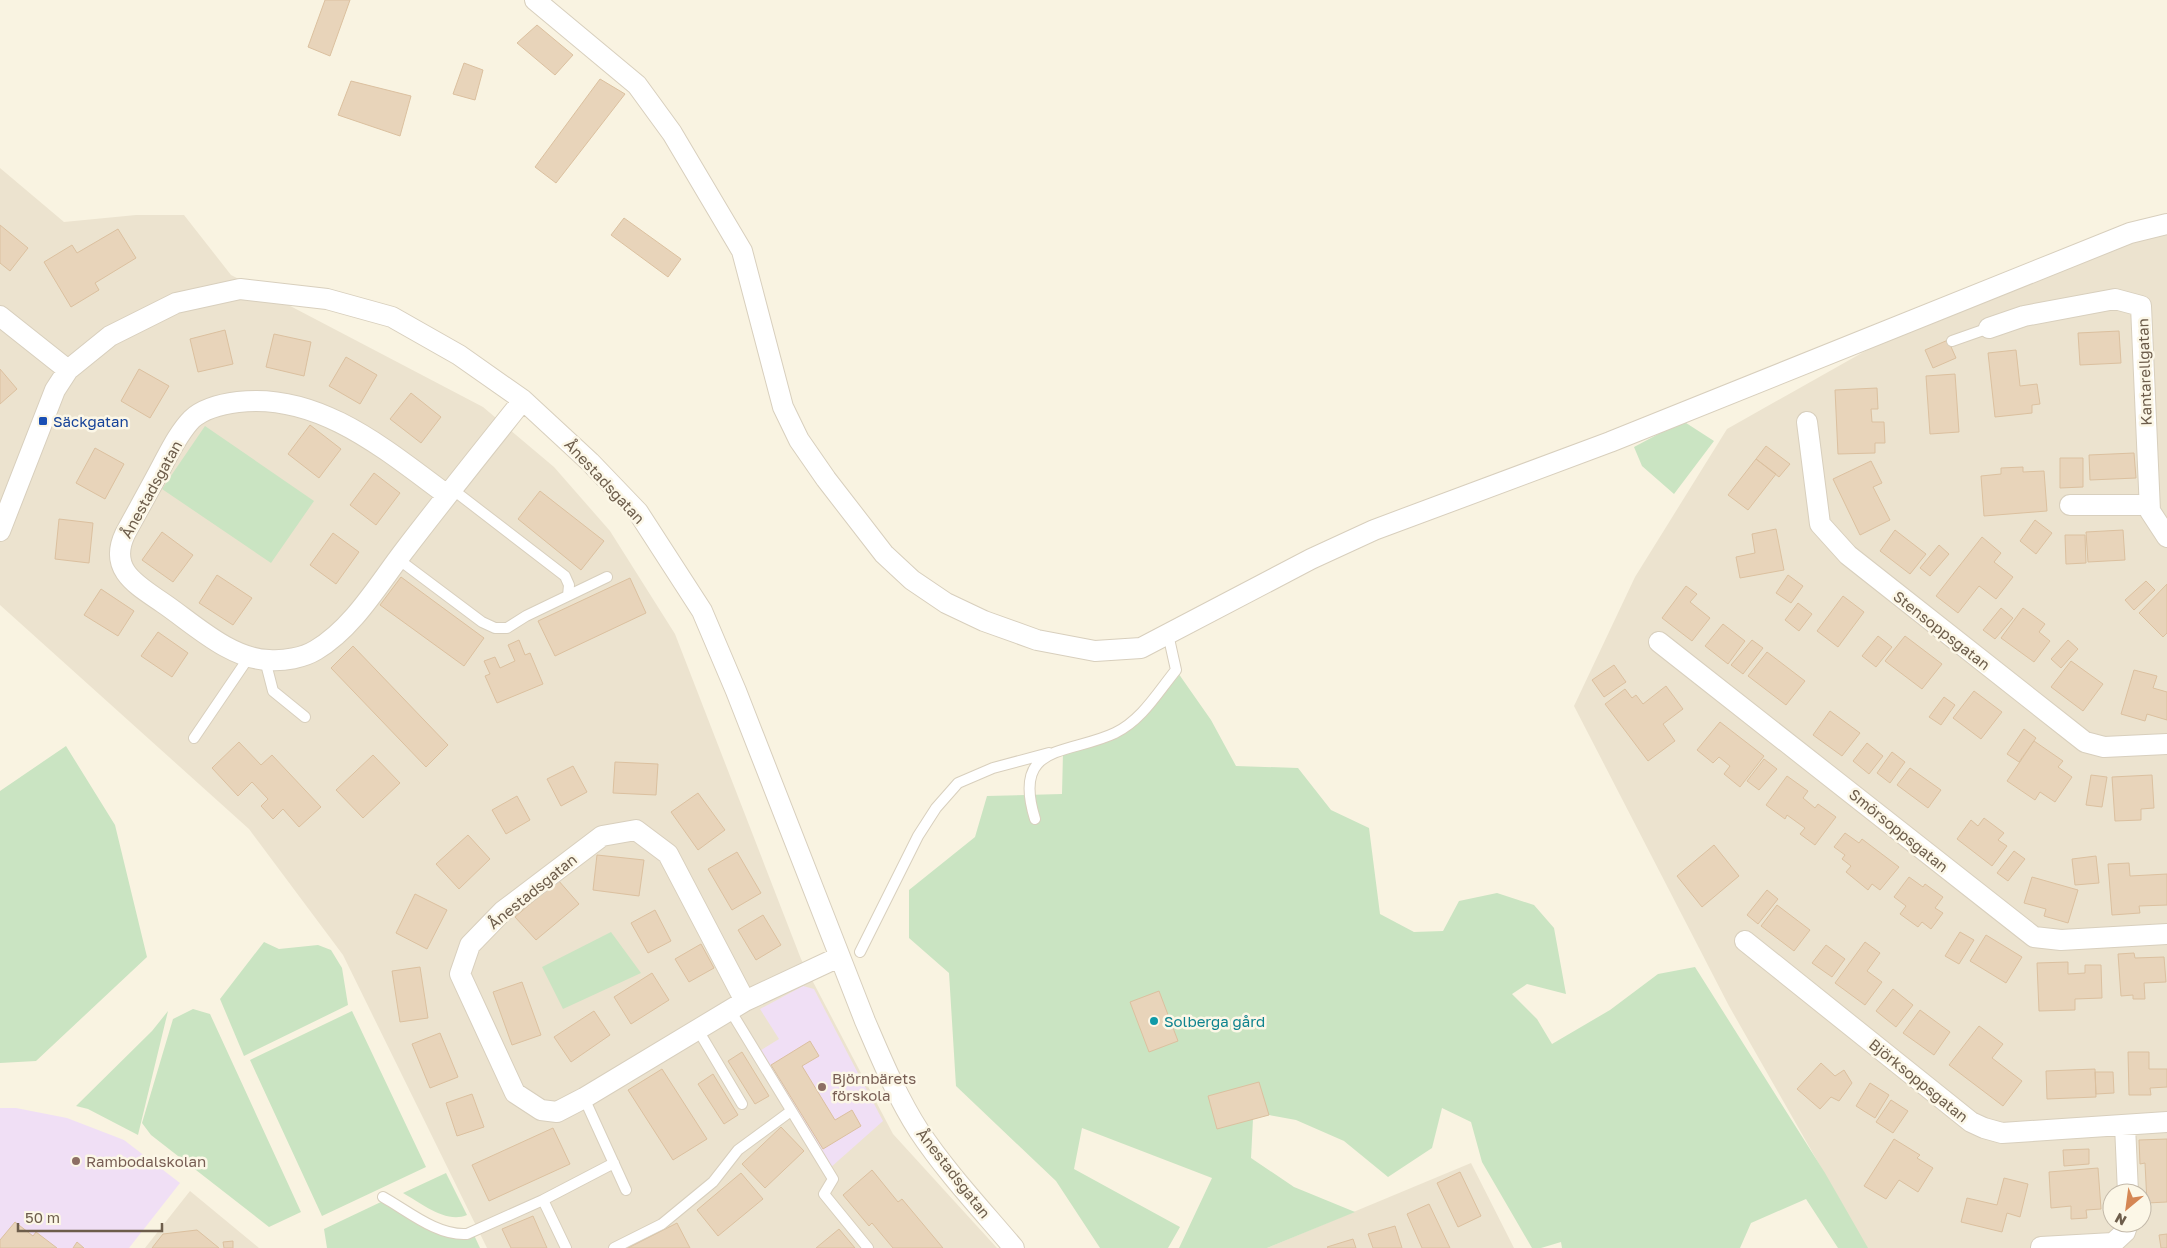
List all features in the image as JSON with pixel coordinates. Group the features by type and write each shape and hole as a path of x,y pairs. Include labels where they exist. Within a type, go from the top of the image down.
{"street":[{"path":"535,0 637,85 672,133 742,251 783,407 799,440 826,479 884,554 912,580 946,604 998,628 1037,640 1095,651 1141,648 1311,559 1374,530 1638,432 2130,233 2167,224"},
{"name":"Ånestadsgatan","path":"0,531 55,390 68,370 110,336 176,303 240,289 327,299 392,317 459,355 524,400 590,462 638,512 702,611 736,691 839,957 886,1070 918,1130 940,1160 1014,1248"},
{"name":"Kantarellgatan","path":"1989,328 2024,316 2115,299 2141,306 2149,505 2150,511 2167,537"},
{"path":"0,316 68,370"},
{"name":"Ånestadsgatan","path":"449,492 373,441 336,420 289,404 254,400 224,404 204,411 192,420 175,444 119,546 119,560 125,573 142,589 223,645 257,658 295,658 316,651 354,617 449,492 524,400"},
{"name":"Stensoppsgatan","path":"1807,422 1820,524 1848,555 2085,742 2104,747 2167,744"},
{"path":"2070,505 2149,505"},
{"name":"Smörsoppsgatan","path":"1659,642 2034,937 2061,940 2167,934"},
{"name":"Ånestadsgatan","path":"738,1006 668,854 636,830 602,836 504,911 470,945 460,974 515,1093 541,1110 557,1112 584,1098 738,1006 839,957"},
{"name":"Björksoppsgatan","path":"1745,941 1971,1122 1984,1128 2002,1133 2167,1122"},
{"path":"2125,1126 2128,1183"},
{"path":"2041,1247 2113,1243 2124,1233"}],"lane":[{"path":"1952,341 1989,328"},
{"path":"449,492 565,576 569,585 568,596"},
{"path":"398,559 482,622 495,628 508,628 607,577"},
{"path":"860,952 918,836 936,808 958,783 993,768 1116,733 1140,716 1176,670 1168,634"},
{"path":"194,738 257,658 273,691 305,718"},
{"path":"1035,819 1030,786 1032,772 1049,753"},
{"path":"738,1006 792,1111 833,1179 824,1194 868,1248"},
{"path":"698,1030 742,1104"},
{"path":"584,1098 626,1190"},
{"path":"614,1248 662,1224 713,1182 738,1150 792,1111"},
{"path":"383,1197 442,1230 456,1234 467,1234 543,1200 614,1163"},
{"path":"543,1200 566,1248"}],"shaded area":[{"path":"0,168 64,222 136,215 184,215 231,275 483,407 554,467 610,531 675,634 801,959 893,1134 997,1248 487,1248 343,955 249,829 0,605"},
{"path":"2167,229 2167,1248 1867,1248 1729,1006 1574,706 1635,577 1727,429 1899,332"},
{"name":"Björnbärets förskola","path":"803,986 814,989 883,1121 830,1168 758,1052 779,1039 760,1009"},
{"name":"Rambodalskolan","path":"0,1108 16,1108 67,1118 124,1140 180,1183 129,1248 0,1248"},
{"path":"1471,1163 1514,1248 1267,1248"},
{"path":"190,1191 259,1248 145,1248"}],"green space":[{"path":"1683,421 1714,441 1674,494 1642,466 1634,447"},
{"path":"205,426 314,501 271,563 162,489"},
{"path":"1176,670 1211,720 1236,766 1298,768 1331,810 1369,828 1380,914 1414,932 1443,931 1459,901 1497,893 1534,905 1554,928 1566,994 1527,984 1512,994 1537,1019 1552,1044 1610,1010 1658,974 1695,967 1825,1173 1868,1248 1838,1248 1806,1199 1751,1223 1740,1248 1562,1248 1561,1242 1541,1248 1532,1248 1482,1162 1471,1122 1442,1108 1432,1148 1388,1177 1344,1141 1296,1120 1269,1115 1253,1119 1251,1158 1294,1187 1355,1212 1267,1248 1179,1248 1212,1178 1082,1128 1074,1169 1180,1227 1168,1248 1100,1248 1056,1181 956,1086 949,973 909,938 909,890 975,837 987,796 1062,794 1063,753 1131,728"},
{"path":"66,746 115,825 147,957 36,1061 0,1063 0,791"},
{"path":"611,932 641,973 563,1009 542,967"},
{"path":"264,942 279,949 318,945 331,950 342,968 348,1005 244,1056 220,999"},
{"path":"193,1009 210,1014 301,1212 269,1227 151,1135 142,1123 173,1019"},
{"path":"168,1011 138,1135 88,1109 76,1106 152,1031"},
{"path":"352,1011 426,1167 322,1216 250,1060"},
{"path":"446,1173 467,1215 451,1217 442,1215 403,1193"},
{"path":"383,1201 441,1235 474,1235 480,1248 327,1248 324,1229"}],"building":[{"path":"325,0 350,0 330,56 308,47"},
{"path":"537,25 573,55 555,75 517,43"},
{"path":"464,63 483,70 475,100 453,94"},
{"path":"600,79 625,94 556,183 535,167"},
{"path":"351,81 411,96 400,136 338,115"},
{"path":"624,218 681,259 668,277 611,235"},
{"path":"0,225 28,248 10,271 0,263"},
{"path":"118,229 136,258 95,283 99,290 71,307 44,262 72,245 77,253"},
{"path":"225,330 233,364 198,372 190,339"},
{"path":"2119,331 2121,363 2080,365 2078,333"},
{"path":"274,334 311,342 304,376 266,367"},
{"path":"1948,340 1956,358 1933,368 1925,350"},
{"path":"2016,350 2020,386 2037,384 2040,404 2032,405 2032,413 1995,417 1988,353"},
{"path":"346,357 377,375 360,404 329,386"},
{"path":"0,369 17,389 0,404"},
{"path":"139,369 169,386 150,418 121,401"},
{"path":"1955,374 1959,432 1930,434 1926,376"},
{"path":"1877,388 1878,409 1871,409 1872,422 1884,422 1885,443 1875,443 1875,453 1838,454 1835,390"},
{"path":"411,393 441,417 421,443 390,419"},
{"path":"310,425 341,449 319,478 288,454"},
{"path":"1766,446 1790,464 1779,477 1756,459"},
{"path":"95,448 124,464 105,499 76,483"},
{"path":"2134,453 2136,478 2090,480 2089,455"},
{"path":"2060,458 2083,458 2083,487 2060,488"},
{"path":"1756,459 1776,474 1748,510 1728,495"},
{"path":"1871,461 1882,483 1873,487 1890,520 1860,535 1833,479"},
{"path":"2023,467 2023,472 2044,471 2047,511 1984,516 1981,476 2001,474 2001,468"},
{"path":"374,473 400,493 376,525 350,505"},
{"path":"540,491 604,541 581,570 518,519"},
{"path":"59,519 93,523 89,563 55,559"},
{"path":"2035,520 2052,533 2036,554 2020,541"},
{"path":"1776,529 1784,570 1740,578 1736,557 1755,553 1752,534"},
{"path":"1895,530 1926,554 1910,574 1880,551"},
{"path":"2123,530 2125,560 2088,562 2086,532"},
{"path":"162,532 193,555 173,582 142,560"},
{"path":"333,533 359,552 336,584 310,565"},
{"path":"2065,535 2085,535 2086,563 2066,564"},
{"path":"1982,537 2001,553 1994,562 2013,577 1996,599 1979,586 1958,613 1936,596"},
{"path":"1939,545 1949,554 1930,576 1920,568"},
{"path":"217,575 252,598 233,625 199,603"},
{"path":"1788,575 1803,586 1791,603 1776,593"},
{"path":"401,577 484,638 464,666 380,605"},
{"path":"630,578 646,613 555,656 538,621"},
{"path":"2146,581 2155,590 2134,610 2125,600"},
{"path":"2167,584 2167,633 2163,637 2139,613"},
{"path":"1686,586 1697,594 1690,602 1710,618 1692,641 1662,618"},
{"path":"101,589 134,611 118,636 84,615"},
{"path":"1843,596 1864,612 1838,647 1817,631"},
{"path":"1798,603 1812,614 1799,631 1785,620"},
{"path":"2001,608 2013,618 1995,639 1983,630"},
{"path":"2023,608 2045,624 2039,632 2050,641 2034,662 2001,638"},
{"path":"1723,624 1745,641 1728,664 1705,646"},
{"path":"158,632 188,653 172,677 141,656"},
{"path":"1878,636 1892,647 1876,667 1862,656"},
{"path":"1905,636 1942,664 1922,689 1885,661"},
{"path":"519,640 525,655 530,653 543,684 497,703 485,676 490,674 484,661 495,657 500,668 515,661 508,645"},
{"path":"1752,640 1763,648 1743,674 1731,665"},
{"path":"2068,640 2078,649 2061,668 2051,659"},
{"path":"353,646 448,745 426,767 331,668"},
{"path":"1767,652 1805,681 1786,705 1748,676"},
{"path":"2071,661 2103,684 2083,711 2051,687"},
{"path":"1614,665 1626,682 1604,697 1592,680"},
{"path":"2134,670 2157,676 2153,688 2167,692 2167,720 2147,714 2145,721 2121,714"},
{"path":"1666,686 1683,709 1663,724 1675,741 1648,761 1605,704 1625,689 1632,698 1636,695 1643,704"},
{"path":"1974,691 2002,712 1981,739 1953,718"},
{"path":"1944,697 1955,705 1941,725 1929,717"},
{"path":"1830,711 1860,733 1842,756 1813,735"},
{"path":"1720,722 1764,756 1740,787 1724,774 1730,766 1719,757 1713,763 1697,750"},
{"path":"2024,729 2036,738 2019,762 2007,754"},
{"path":"2034,741 2063,761 2058,767 2072,777 2055,802 2040,792 2035,800 2007,781"},
{"path":"239,742 261,765 272,755 321,807 299,827 283,809 273,819 261,806 268,799 252,782 238,796 212,768"},
{"path":"1867,743 1883,756 1869,774 1853,761"},
{"path":"1892,752 1905,762 1890,783 1877,773"},
{"path":"373,755 400,783 363,818 336,790"},
{"path":"1764,759 1777,769 1759,790 1747,781"},
{"path":"615,762 658,764 656,795 613,793"},
{"path":"573,766 587,792 561,806 547,779"},
{"path":"1910,768 1941,790 1928,808 1897,785"},
{"path":"2091,775 2107,777 2102,807 2086,805"},
{"path":"2152,775 2154,808 2141,809 2141,820 2115,821 2112,777"},
{"path":"1787,776 1808,791 1803,798 1815,808 1818,804 1836,817 1815,845 1800,834 1805,828 1787,815 1785,819 1766,805"},
{"path":"698,793 725,830 698,850 671,812"},
{"path":"517,796 530,820 506,834 492,810"},
{"path":"1984,818 2004,833 1998,840 2007,846 1992,866 1957,839 1971,820 1978,826"},
{"path":"1845,833 1859,843 1862,839 1899,867 1880,890 1872,884 1868,890 1846,872 1851,866 1842,859 1845,855 1834,847"},
{"path":"468,835 490,859 459,889 436,864"},
{"path":"1714,845 1739,876 1702,907 1677,876"},
{"path":"2014,851 2025,859 2008,881 1997,873"},
{"path":"737,852 761,893 732,910 708,869"},
{"path":"597,855 644,860 639,896 593,890"},
{"path":"2096,856 2099,883 2075,885 2072,859"},
{"path":"2129,863 2130,876 2167,874 2167,905 2139,906 2140,913 2112,915 2108,864"},
{"path":"1909,877 1923,887 1925,884 1943,897 1935,908 1943,913 1931,929 1922,922 1918,927 1900,914 1906,906 1894,897"},
{"path":"2032,877 2078,890 2068,923 2044,916 2046,909 2024,903"},
{"path":"558,880 579,904 536,940 515,917"},
{"path":"1767,890 1778,899 1758,924 1747,915"},
{"path":"415,894 447,910 427,949 396,933"},
{"path":"1777,905 1810,930 1794,951 1761,926"},
{"path":"655,910 671,941 648,953 631,923"},
{"path":"763,915 781,945 756,960 738,930"},
{"path":"1960,932 1974,940 1959,964 1945,956"},
{"path":"1986,935 2022,957 2006,983 1970,961"},
{"path":"1865,942 1880,953 1867,971 1882,982 1865,1005 1835,983"},
{"path":"701,944 714,968 689,982 675,959"},
{"path":"1826,945 1845,959 1832,977 1812,963"},
{"path":"2134,953 2135,958 2164,957 2166,982 2144,983 2145,999 2133,999 2133,995 2121,996 2118,954"},
{"path":"2068,962 2068,974 2085,973 2085,965 2101,965 2102,998 2075,999 2075,1010 2039,1011 2037,963"},
{"path":"420,967 428,1018 400,1022 392,971"},
{"path":"652,973 669,1000 631,1024 614,997"},
{"path":"522,982 541,1035 512,1045 493,992"},
{"path":"1893,989 1913,1005 1896,1027 1876,1011"},
{"name":"Solberga gård","path":"1159,991 1178,1041 1149,1052 1130,1002"},
{"path":"1920,1010 1950,1032 1934,1055 1903,1033"},
{"path":"594,1011 610,1035 571,1062 554,1037"},
{"path":"1979,1026 2003,1044 1992,1058 2022,1081 2003,1106 1949,1065"},
{"path":"440,1033 458,1077 430,1088 412,1044"},
{"path":"810,1041 819,1056 802,1066 835,1120 852,1110 861,1126 823,1149 771,1065"},
{"path":"742,1052 769,1096 755,1104 728,1061"},
{"path":"2128,1052 2149,1052 2149,1069 2167,1069 2167,1087 2150,1088 2151,1095 2129,1095"},
{"path":"1821,1063 1835,1076 1844,1070 1852,1083 1839,1101 1831,1097 1820,1109 1797,1089"},
{"path":"662,1069 707,1139 673,1160 628,1090"},
{"path":"2095,1069 2096,1097 2047,1099 2046,1071"},
{"path":"2095,1072 2113,1072 2114,1093 2096,1094"},
{"path":"713,1074 738,1115 724,1124 698,1084"},
{"path":"1259,1082 1269,1115 1217,1129 1208,1096"},
{"path":"1870,1083 1889,1095 1875,1118 1856,1106"},
{"path":"472,1094 484,1127 457,1136 446,1103"},
{"path":"1891,1100 1908,1111 1893,1133 1876,1122"},
{"path":"781,1127 804,1151 765,1188 742,1164"},
{"path":"553,1128 570,1164 489,1201 472,1165"},
{"path":"1894,1139 1920,1155 1917,1158 1933,1168 1918,1192 1899,1180 1886,1199 1864,1186"},
{"path":"2167,1139 2167,1202 2152,1203 2152,1183 2146,1183 2145,1163 2140,1164 2139,1140"},
{"path":"2089,1149 2089,1164 2064,1166 2063,1150"},
{"path":"2098,1168 2101,1209 2086,1210 2087,1218 2071,1219 2071,1206 2051,1208 2049,1172"},
{"path":"872,1170 898,1202 902,1199 943,1248 893,1248 872,1223 869,1226 843,1195"},
{"path":"1460,1172 1481,1216 1458,1227 1437,1183"},
{"path":"741,1173 763,1199 718,1236 697,1210"},
{"path":"2004,1178 2028,1184 2020,1217 2007,1213 2002,1232 1961,1222 1967,1198 1997,1205"},
{"path":"1429,1204 1450,1248 1422,1248 1407,1214"},
{"path":"533,1216 547,1248 511,1248 502,1229"},
{"path":"15,1222 33,1236 36,1232 57,1248 0,1248 0,1240"},
{"path":"677,1223 690,1248 628,1248"},
{"path":"1395,1226 1402,1248 1373,1248 1368,1234"},
{"path":"839,1229 855,1248 816,1248"},
{"path":"197,1230 219,1248 152,1248 163,1234"},
{"path":"2167,1234 2167,1248 2161,1248 2159,1235"},
{"path":"1353,1239 1356,1248 1327,1247"},
{"path":"233,1241 233,1248 224,1248 223,1242"},
{"path":"77,1242 84,1248 73,1248"}],"place":[{"name":"Säckgatan","path":"43,421"},
{"name":"Solberga gård","path":"1154,1021"},
{"name":"Björnbärets förskola","path":"822,1087"},
{"name":"Rambodalskolan","path":"76,1161"}]}
